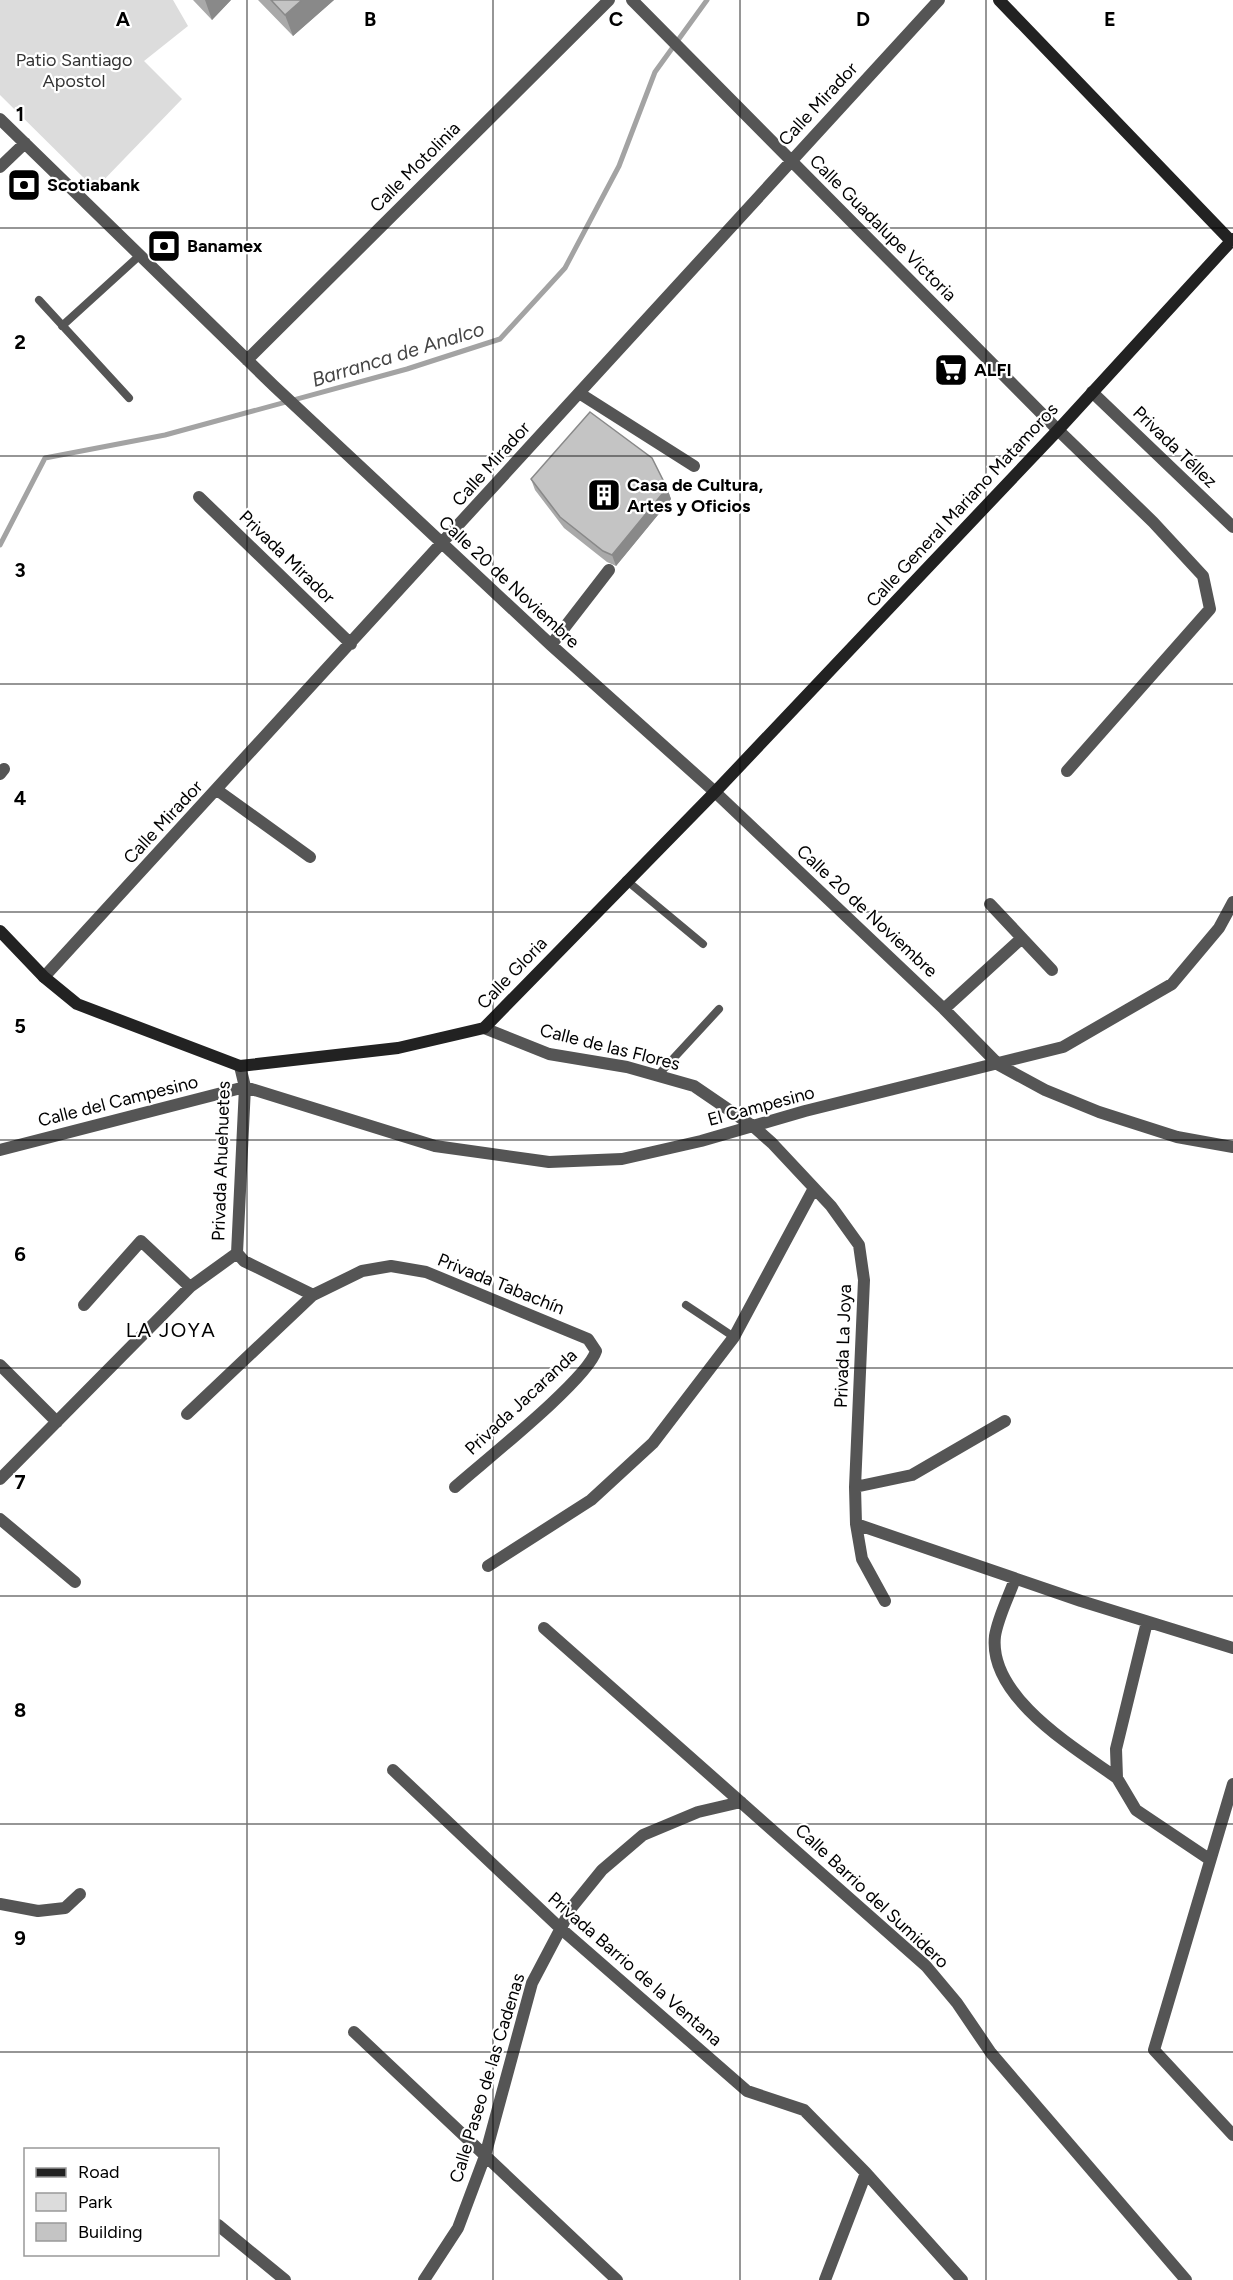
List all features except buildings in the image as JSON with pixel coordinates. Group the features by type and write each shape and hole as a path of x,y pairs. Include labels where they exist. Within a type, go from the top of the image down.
{"main road":[{"path":"999,0 1232,241"},
{"name":"Calle General Mariano Matamoros","path":"715,792 1058,430 1232,241"},
{"name":"Calle Gloria","path":"240,1066 398,1048 484,1028 626,880 715,792"},
{"path":"0,932 44,977 77,1004 240,1066"}],"street":[{"name":"Calle Motolinia","path":"247,360 609,0"},
{"name":"Calle Guadalupe Victoria","path":"632,0 1058,430 1153,522 1203,576 1210,609 1067,771"},
{"name":"Calle Mirador","path":"44,977 939,0"},
{"name":"Calle 20 de Noviembre","path":"0,119 274,386 442,545 715,792 944,1009 999,1065 1045,1090 1099,1112 1177,1137 1233,1147"},
{"path":"0,167 25,143"},
{"name":"Privada Téllez","path":"1092,392 1233,527"},
{"path":"579,393 694,466"},
{"name":"Privada Mirador","path":"198,497 351,644"},
{"path":"551,645 609,570"},
{"path":"217,790 310,857"},
{"name":"El Campesino","path":"245,1087 435,1146 549,1162 622,1159 1063,1047 1172,984 1219,928 1233,902"},
{"path":"990,904 1052,970"},
{"path":"944,1009 1022,938"},
{"name":"Calle de las Flores","path":"484,1028 549,1054 658,1074 694,1086 754,1126"},
{"name":"Privada Ahuehuetes","path":"0,1479 190,1287 237,1253 245,1087 240,1066"},
{"name":"Calle del Campesino","path":"0,1150 245,1087"},
{"name":"Privada La Joya","path":"754,1126 814,1188 859,1245 864,1280 855,1487 856,1524 862,1559 885,1601"},
{"path":"488,1566 591,1500 653,1443 734,1337 814,1188"},
{"path":"84,1305 141,1241 190,1287"},
{"path":"237,1253 244,1261 314,1295"},
{"name":"Privada Tabachín","path":"187,1414 314,1295 362,1271 391,1266 426,1272 588,1339"},
{"name":"Privada Jacaranda","path":"455,1487 574,1382 593,1360 596,1351 588,1339"},
{"path":"0,1365 57,1422"},
{"path":"855,1487 912,1475 1005,1420"},
{"path":"0,1519 75,1582"},
{"path":"856,1524 1015,1579 1233,1648"},
{"path":"1015,1579 995,1636 999,1664 1015,1694 1048,1730 1117,1778 1136,1810 1209,1859"},
{"path":"1117,1778 1116,1749 1147,1622"},
{"name":"Calle Barrio del Sumidero","path":"544,1628 926,1966 957,2003 991,2053 1186,2280"},
{"name":"Privada Barrio de la Ventana","path":"393,1770 559,1928 747,2091 804,2110 866,2173 962,2280"},
{"path":"1233,1784 1154,2050 1233,2135"},
{"name":"Calle Paseo de las Cadenas","path":"424,2280 458,2228 485,2156 532,1983 559,1928 602,1870 643,1835 698,1812 741,1802"},
{"path":"0,1904 38,1911 56,1909 64,1908 80,1894"},
{"path":"354,2032 616,2280"},
{"path":"825,2280 866,2173"},
{"path":"219,2226 285,2280"}],"lane":[{"path":"62,326 139,256"},
{"path":"39,300 129,398"},
{"path":"626,880 703,944"},
{"path":"658,1074 720,1009"},
{"path":"686,1305 734,1337"}],"green space":[{"name":"Patio Santiago Apostol","path":"0,0 173,0 188,26 144,61 182,99 95,189 0,95"}],"waterway":[{"name":"Barranca de Analco","path":"0,545 45,458 165,435 407,369 500,339 565,268 619,166 655,72 707,0"}],"place":[{"name":"Scotiabank","path":"24,185"},
{"name":"Banamex","path":"164,246"},
{"name":"ALFI","path":"951,370"},
{"name":"Casa de Cultura, Artes y Oficios","path":"604,495"}],"district":[{"name":"LA JOYA","path":"171,1330"}]}
